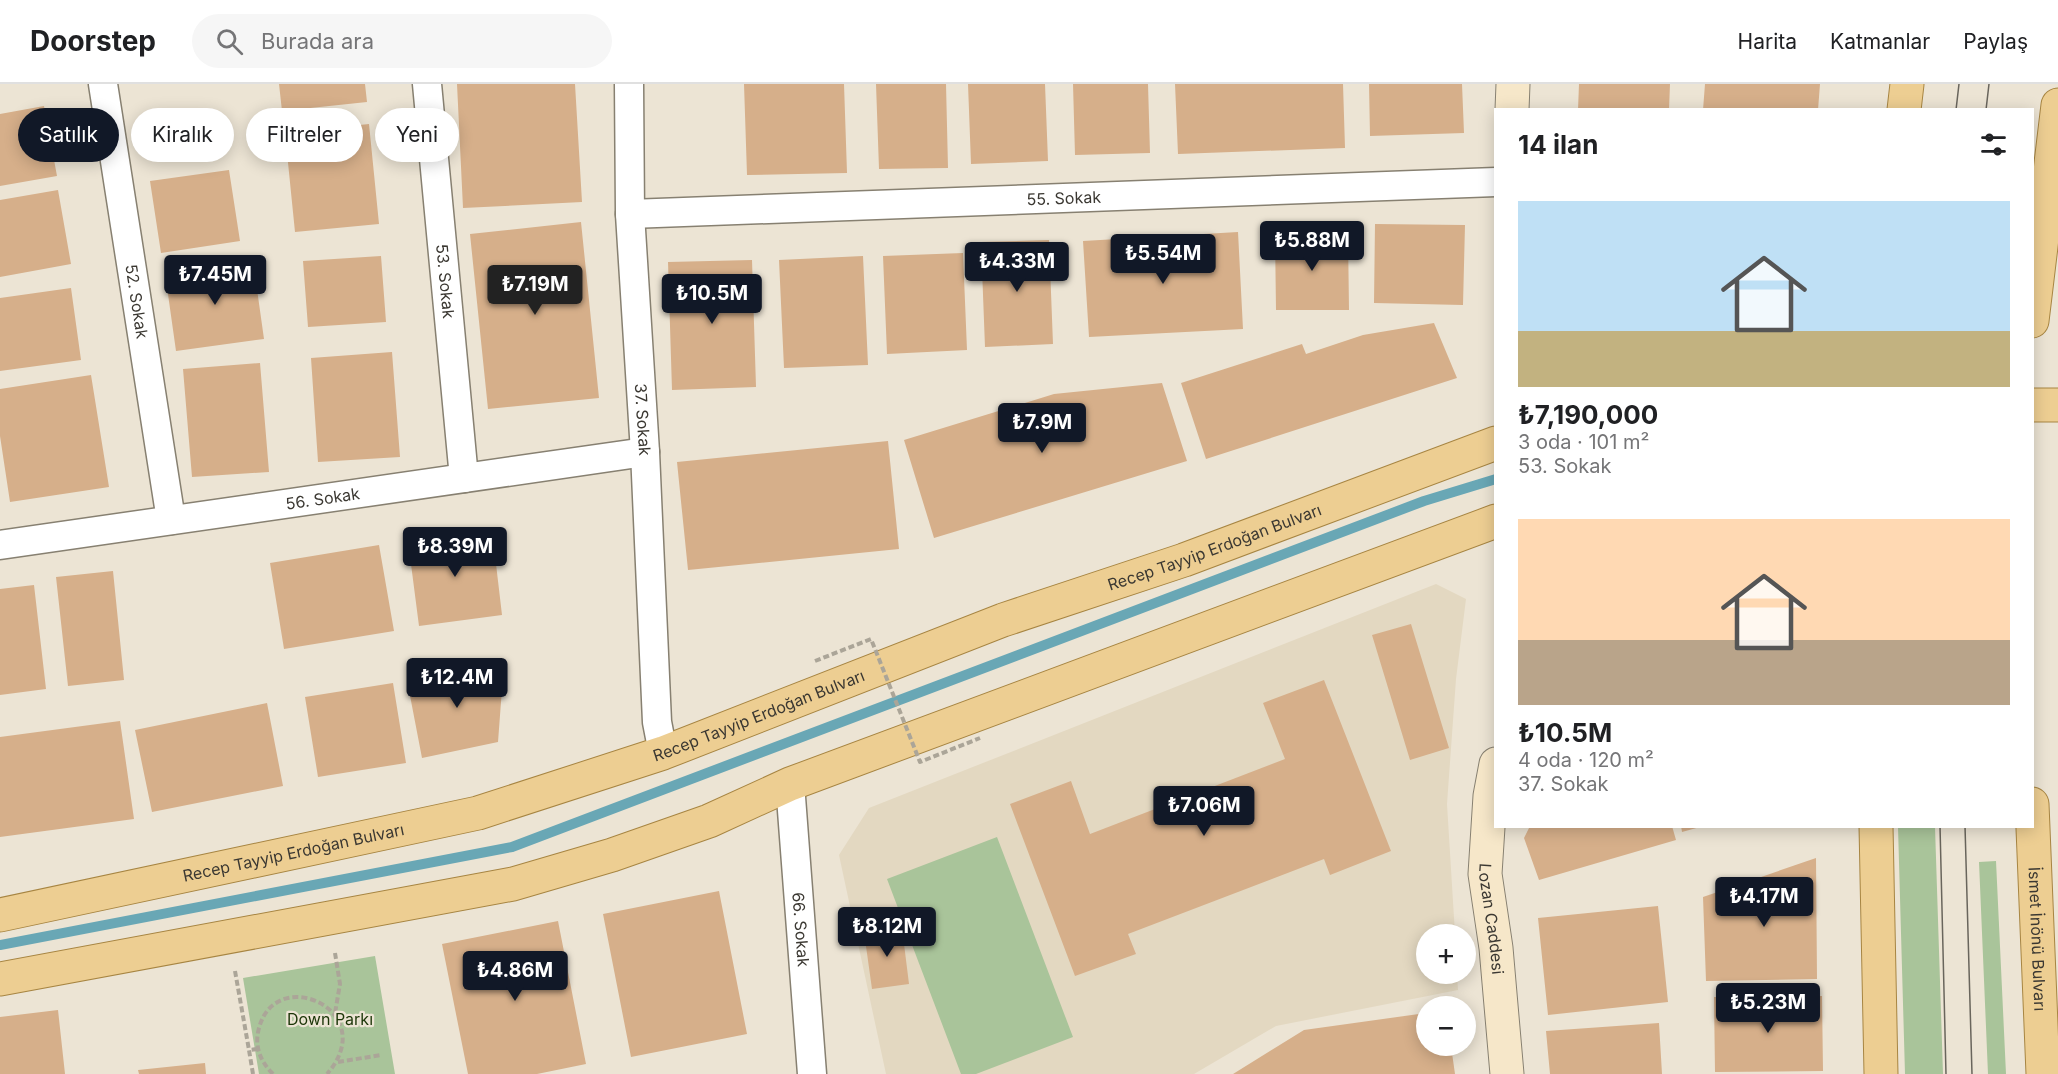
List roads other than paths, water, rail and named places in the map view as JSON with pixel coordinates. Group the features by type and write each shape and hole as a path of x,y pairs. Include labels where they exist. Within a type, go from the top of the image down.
{"main road":[{"path":"1512,108 1513,84"},
{"path":"1904,108 1907,84"},
{"path":"2034,311 2058,105"},
{"path":"2034,320 2058,318"},
{"path":"2034,405 2058,405"},
{"name":"Recep Tayyip Erdoğan Bulvarı","path":"0,915 478,813 663,753 1003,620 1184,560 1494,444"},
{"path":"0,979 513,884 612,855 709,821 789,784 1494,522"},
{"name":"Lozan Caddesi","path":"1494,775 1490,796 1485,874 1496,948 1507,1074"},
{"path":"1875,828 1881,1074"},
{"name":"İsmet İnönü Bulvarı","path":"2033,828 2043,1074"}],"street":[{"name":"52. Sokak","path":"103,84 171,520"},
{"name":"53. Sokak","path":"427,84 464,478"},
{"name":"37. Sokak","path":"628,84 630,214 645,452 657,722 663,753"},
{"name":"55. Sokak","path":"630,214 1494,182"},
{"name":"56. Sokak","path":"0,545 645,452"},
{"name":"66. Sokak","path":"789,784 812,1074"}],"waterway":[{"path":"0,945 512,847 1424,501 1494,480"}],"tram line":[{"path":"1956,108 1959,84"},
{"path":"1986,108 1989,84"},
{"path":"1940,828 1946,1074"},
{"path":"1965,828 1972,1074"}],"park label":[{"name":"Down Parkı","path":"330,1019"}]}
